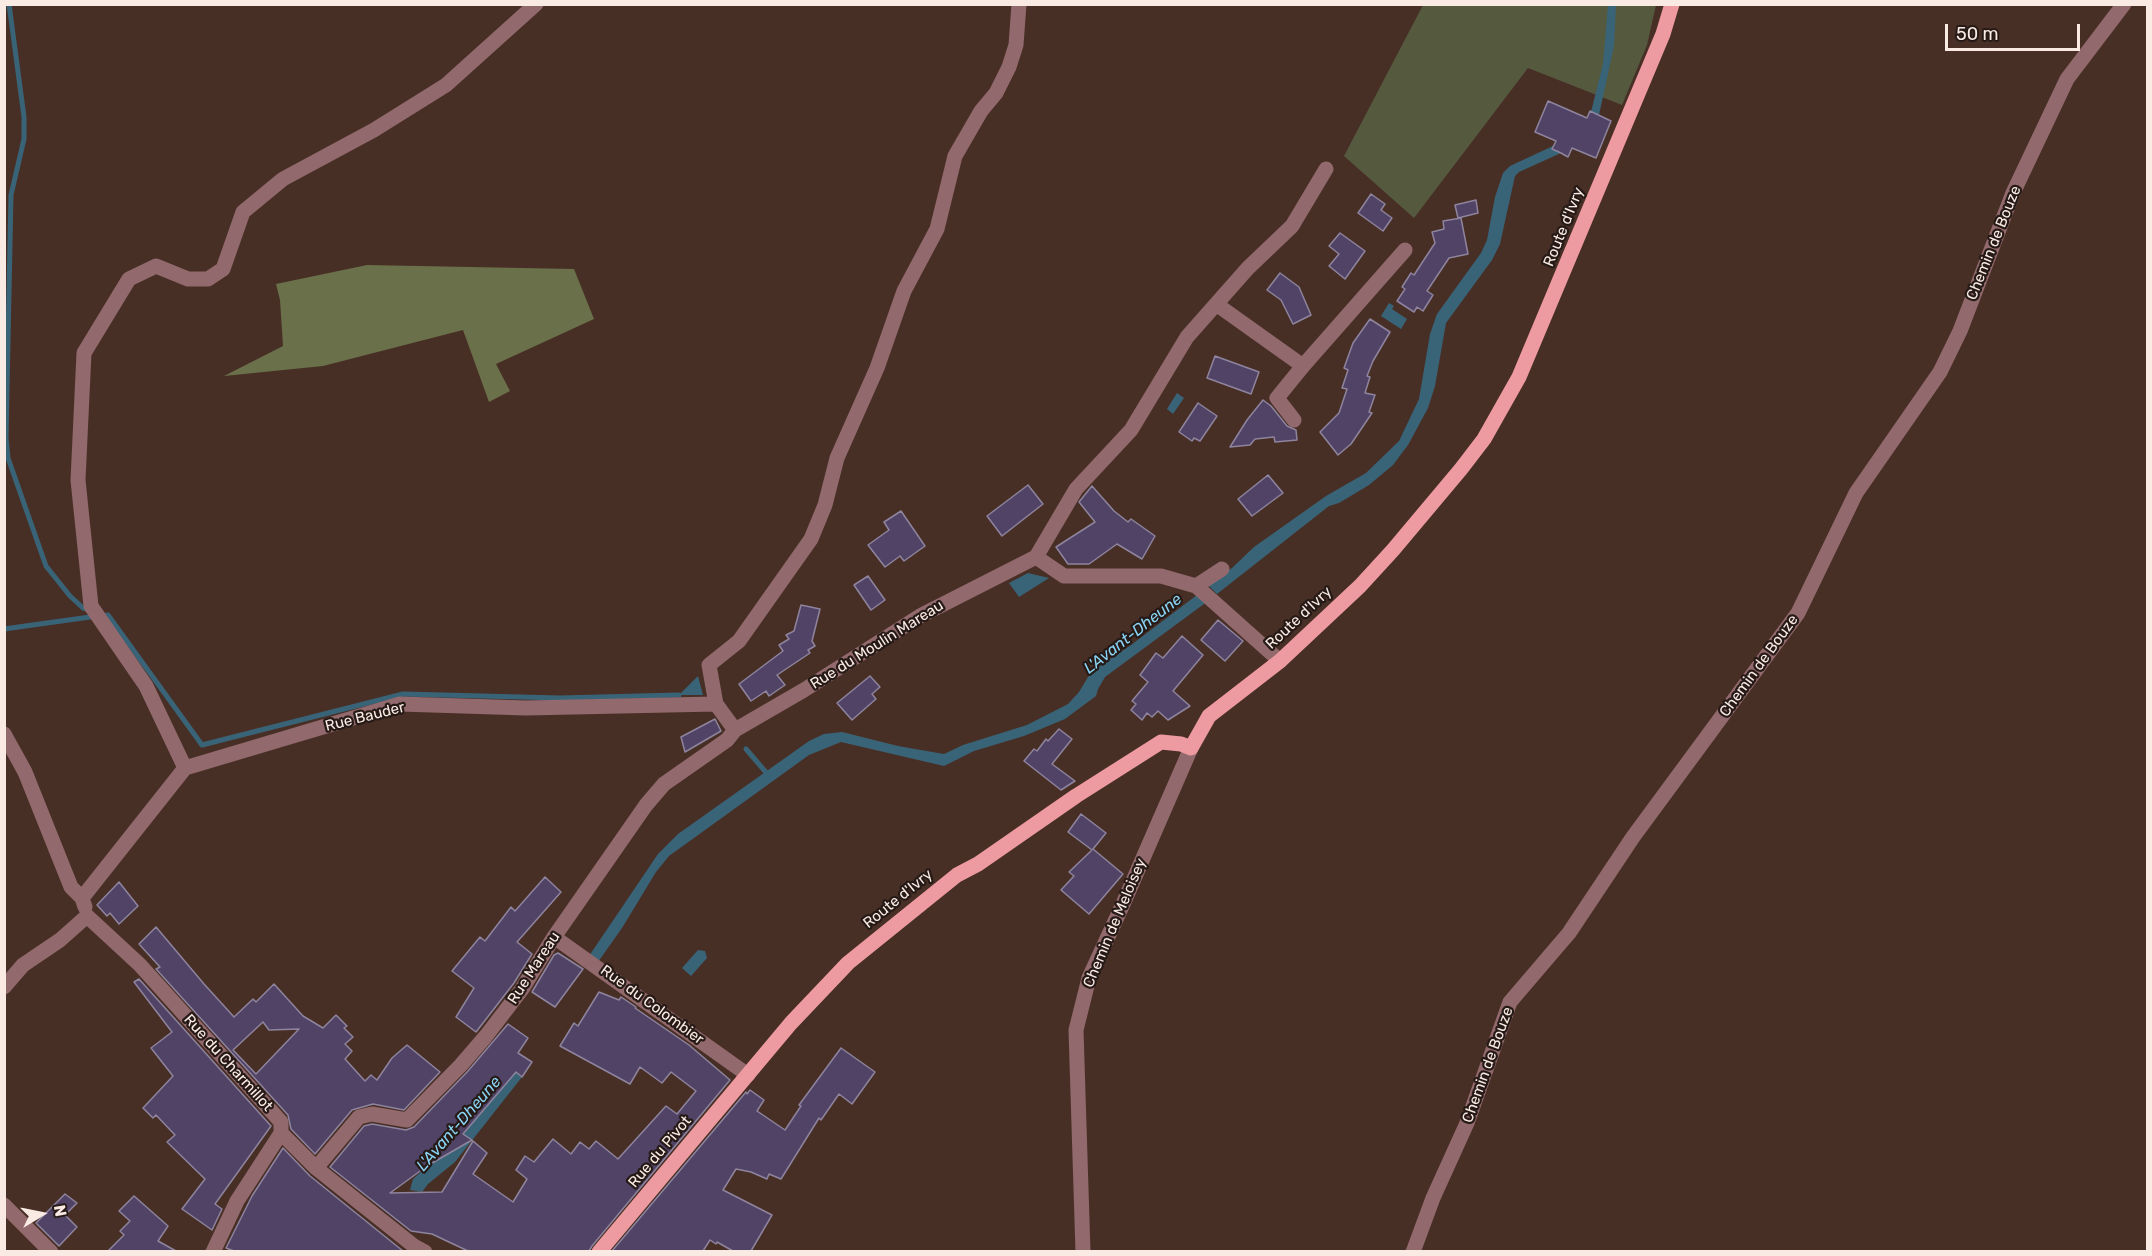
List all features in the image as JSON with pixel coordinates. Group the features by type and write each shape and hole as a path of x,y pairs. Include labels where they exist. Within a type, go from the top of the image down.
{"main road":[{"name":"Route d'Ivry","path":"748,1075 790,1023 848,963 957,875 978,864 1076,796 1161,742 1181,744 1191,748 1209,716 1280,661 1360,586 1393,550 1461,470 1484,439 1519,377 1536,343 1663,34 1672,4"},
{"name":"Rue du Pivot","path":"599,1251 748,1075"}],"street":[{"path":"82,898 184,768 146,686 91,606 78,480 84,353 129,279 156,266 188,279 208,279 223,269 243,212 283,179 374,130 446,85 536,4"},
{"path":"735,730 716,704 709,665 739,640 811,539 825,505 837,458 877,368 904,291 937,229 956,156 981,111 996,93 1009,67 1016,45 1019,4"},
{"name":"Chemin de Bouze","path":"1413,1251 1433,1198 1467,1123 1510,1002 1569,933 1633,837 1798,613 1856,493 1940,372 1960,331 2013,193 2067,79 2124,4"},
{"path":"1280,661 1204,591 1161,576 1064,576 1036,557 1076,489 1131,430 1187,337 1248,268 1292,226 1326,169"},
{"path":"1294,420 1277,398 1405,250"},
{"path":"1216,304 1303,366"},
{"name":"Rue du Moulin Mareau","path":"735,730 812,685 920,616 1036,557"},
{"path":"1204,591 1222,569"},
{"name":"Rue Bauder","path":"184,768 400,704 526,708 716,704"},
{"name":"Rue Mareau","path":"316,1168 348,1128 360,1117 372,1114 407,1120 417,1111 486,1036 522,989 554,937 646,805 664,784 727,741 735,730"},
{"path":"4,734 25,772 71,886 82,898 87,916 60,940 23,965 4,987"},
{"name":"Chemin de Meloisey","path":"1083,1251 1076,1030 1089,978 1191,748"},
{"name":"Rue du Charmillot","path":"87,916 140,965 281,1122 281,1133 316,1168 414,1246 425,1251"},
{"name":"Rue du Colombier","path":"554,937 748,1075"},
{"path":"213,1251 237,1201 281,1133"},
{"path":"4,1205 51,1251"}],"green space":[{"path":"1423,5 1656,5 1647,45 1622,105 1528,68 1414,218 1344,156"},
{"path":"367,265 574,269 594,319 496,364 510,391 489,402 463,330 323,366 224,376 283,346 280,300 276,284"}],"water":[{"path":"1608,5 1616,5 1614,46 1599,115 1591,112 1603,64"},
{"path":"1553,146 1552,149 1561,153 1515,176 1500,244 1492,260 1446,323 1435,386 1428,408 1408,445 1393,465 1369,485 1339,503 1329,506 1217,594 1208,585 1232,568 1254,547 1326,496 1366,473 1399,441 1419,399 1430,334 1437,314 1481,253 1487,240 1495,197 1503,173 1510,166"},
{"path":"1389,303 1394,306 1392,309 1407,319 1401,329 1381,316"},
{"path":"1177,393 1184,398 1173,414 1167,409"},
{"path":"1028,573 1049,578 1019,597 1009,583"},
{"path":"1197,595 1208,601 1105,677 1096,696 1065,719 1024,736 974,751 944,766 841,742 809,755 669,856 656,872 598,962 589,956 658,854 678,834 809,741 824,734 842,732 898,746 944,754 963,745 1027,725 1068,704 1079,692 1091,672"},
{"path":"698,676 703,695 679,695"},
{"path":"698,950 705,951 707,958 691,976 682,968"},
{"path":"513,1070 522,1077 455,1162 428,1184 422,1192 410,1190 413,1179 453,1148"}],"building":[{"path":"1548,101 1587,118 1590,111 1611,121 1596,158 1572,148 1568,157 1552,149 1556,141 1535,132"},
{"path":"1371,194 1385,204 1381,210 1392,218 1383,231 1358,213"},
{"path":"1476,200 1478,213 1458,218 1455,205"},
{"path":"1461,218 1468,254 1449,258 1427,291 1433,295 1423,311 1417,307 1414,312 1397,301 1405,289 1402,287 1411,273 1414,275 1435,243 1432,232 1444,229 1443,221"},
{"path":"1340,233 1365,251 1345,279 1329,266 1339,254 1329,246"},
{"path":"1280,273 1299,287 1311,315 1293,324 1281,300 1267,290"},
{"path":"1370,319 1390,332 1367,376 1370,377 1365,393 1375,395 1369,412 1372,413 1351,444 1338,455 1320,432 1339,413 1347,389 1342,388 1348,370 1344,368 1353,343"},
{"path":"1215,356 1259,372 1251,394 1207,378"},
{"path":"1263,400 1271,406 1287,426 1296,430 1297,440 1275,442 1274,437 1255,439 1250,445 1230,447 1247,420"},
{"path":"1198,403 1217,416 1200,441 1194,438 1192,441 1179,432"},
{"path":"1268,475 1283,493 1252,516 1238,499"},
{"path":"1028,485 1043,504 1002,536 987,516"},
{"path":"1092,486 1114,511 1128,522 1131,519 1155,536 1142,559 1117,544 1089,564 1068,564 1056,547 1095,522 1079,502"},
{"path":"901,511 925,546 904,561 900,556 885,567 868,545 889,530 884,522"},
{"path":"868,576 885,600 871,610 854,585"},
{"path":"801,605 820,609 812,641 815,646 808,650 810,653 777,675 785,685 769,696 766,691 751,701 739,684 783,651 779,645 789,639 786,635 794,631"},
{"path":"1218,620 1243,641 1225,661 1201,640"},
{"path":"1182,636 1203,655 1173,691 1190,706 1168,720 1158,711 1152,717 1147,713 1142,720 1131,710 1136,704 1132,701 1148,682 1140,675 1156,653 1163,658"},
{"path":"870,676 880,687 872,694 876,699 852,720 837,703"},
{"path":"715,719 721,731 685,752 681,737"},
{"path":"1059,729 1072,739 1052,764 1075,781 1061,790 1024,761 1034,749 1037,751 1046,739 1048,741"},
{"path":"1081,814 1106,833 1093,849 1123,874 1089,914 1061,890 1074,876 1069,872 1092,850 1068,832"},
{"path":"545,877 561,892 517,942 532,954 514,983 476,1032 456,1017 474,988 452,971 480,937 485,941 511,907 515,911"},
{"path":"119,882 138,906 119,924 110,913 107,916 97,905"},
{"path":"156,927 234,1017 253,999 256,1002 274,984 303,1016 323,1028 336,1015 347,1026 344,1028 353,1037 345,1044 352,1051 345,1059 365,1081 371,1075 377,1080 392,1058 407,1045 440,1072 404,1110 373,1104 352,1110 315,1154 291,1129 288,1115 156,969 160,967 139,944","holes":["263,1022 269,1030 299,1029 256,1074 233,1050"]},
{"path":"558,953 583,969 555,1007 532,992 554,955"},
{"path":"139,979 271,1126 215,1204 222,1209 212,1230 182,1209 205,1179 167,1142 175,1135 156,1115 153,1118 143,1108 173,1076 151,1048 172,1032 134,982"},
{"path":"599,992 619,1000 621,997 636,1007 689,1045 730,1080 589,1251 468,1251 432,1234 411,1231 330,1167 364,1126 372,1124 406,1130 414,1127 468,1071 508,1024 528,1038 518,1053 532,1062 522,1077 516,1072 463,1134 472,1140 427,1166 390,1193 442,1192 473,1141 487,1153 473,1174 513,1202 527,1179 516,1170 525,1156 534,1162 553,1139 571,1154 580,1142 589,1149 596,1141 618,1159 666,1106 677,1114 696,1091 671,1072 662,1083 640,1067 630,1084 560,1046 574,1023 578,1026"},
{"path":"841,1048 875,1072 852,1104 839,1094 821,1120 819,1118 781,1179 769,1174 767,1179 736,1169 723,1190 772,1215 751,1251 733,1251 710,1240 703,1251 612,1251 746,1092 747,1094 750,1090 764,1100 757,1111 785,1130 801,1106 799,1105"},
{"path":"283,1148 310,1176 403,1251 234,1251 226,1248 252,1196"},
{"path":"65,1194 77,1203 65,1215 77,1227 59,1246 36,1223"},
{"path":"134,1196 168,1226 158,1241 176,1251 108,1251 124,1235 120,1231 130,1221 119,1211"}],"waterway":[{"path":"9,4 24,117 24,139 11,195 6,438 8,458 46,566 70,596 83,608 90,610"},
{"path":"102,616 108,615 202,745 403,694 560,698 679,695"},
{"path":"4,629 90,617"},
{"path":"746,749 770,777"}],"water label":[{"name":"L'Avant-Dheune","path":"1133,634"},
{"name":"L'Avant-Dheune","path":"459,1124"}]}
